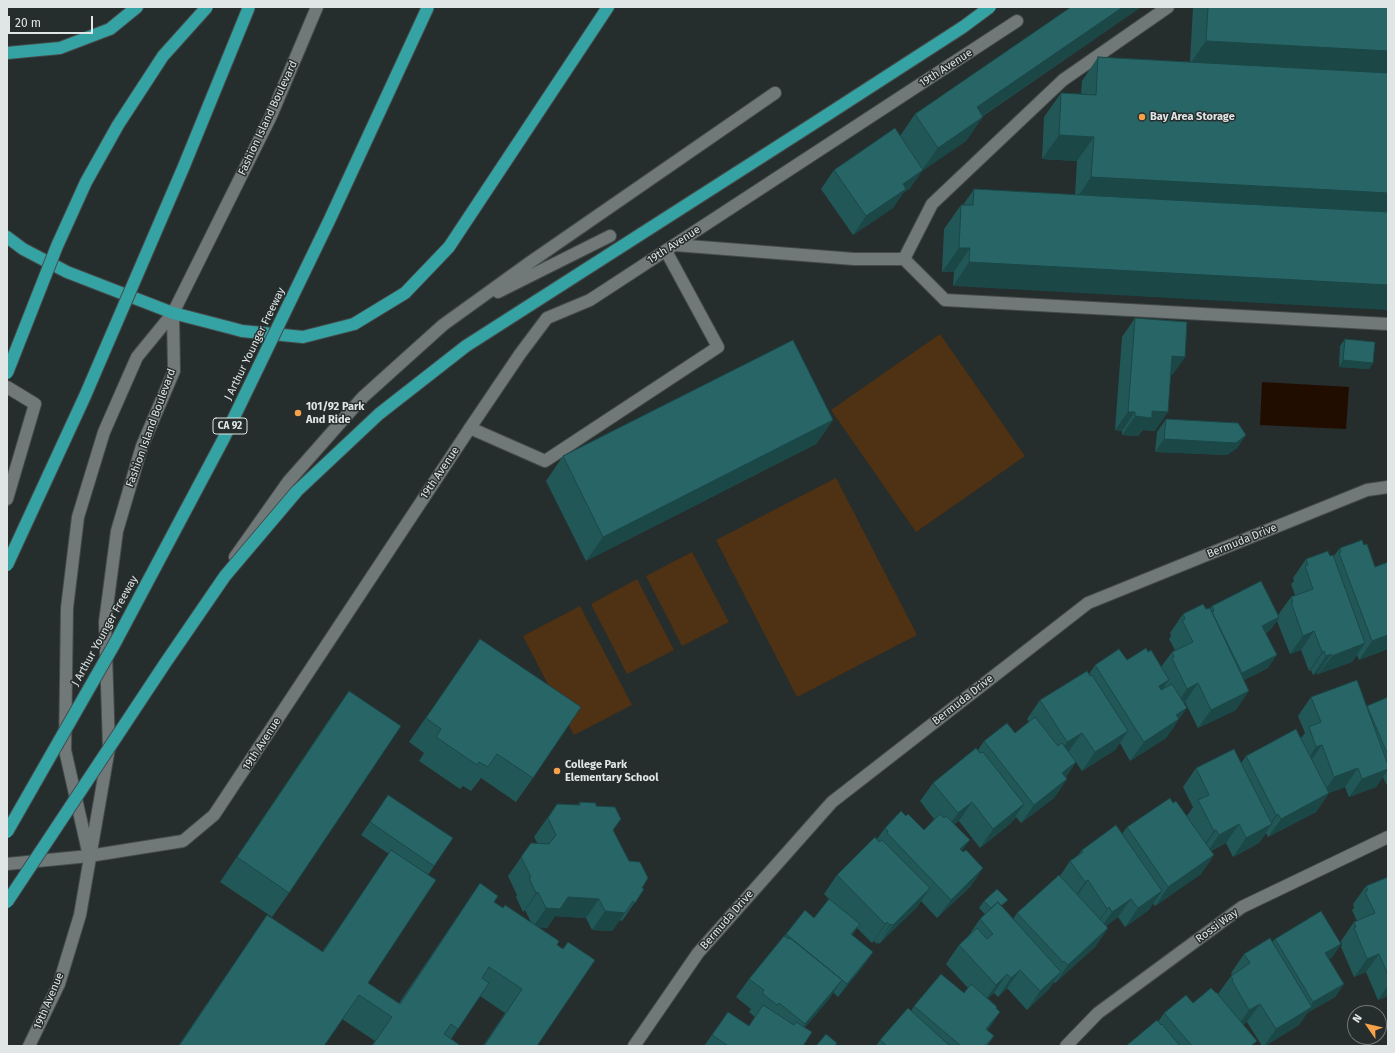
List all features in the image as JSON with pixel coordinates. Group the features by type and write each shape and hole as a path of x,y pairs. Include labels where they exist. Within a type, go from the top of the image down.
{"highway":[{"path":"7,53 60,48 110,29 137,7"},
{"path":"7,373 57,246 90,176 118,125 163,56 207,7"},
{"path":"7,565 85,396 184,166 249,7"},
{"name":"J Arthur Younger Freeway","path":"7,832 115,643 224,438 329,221 428,7"},
{"path":"7,237 23,249 67,272 173,313 242,330 303,337 354,324 405,293 449,247 608,7"},
{"path":"7,902 166,662 225,576 297,491 379,414 466,346 963,27 990,7"}],"street":[{"name":"Fashion Island Boulevard","path":"89,856 65,750 67,608 78,517 104,432 137,356 173,313 271,116 317,7"},
{"path":"904,259 932,204 1063,80 1168,7"},
{"name":"19th Avenue","path":"29,1046 59,984 80,915 89,856 183,841 214,815 470,428 520,354 547,318 590,300 1017,21"},
{"path":"166,662 225,572 288,482 363,397 450,321 529,263 775,93"},
{"path":"494,295 610,236"},
{"path":"470,428 545,461 718,347 670,248 854,259 904,259 945,300 1388,324"},
{"name":"Fashion Island Boulevard","path":"89,856 108,748 106,622 117,531 142,446 174,371 173,313"},
{"path":"7,387 35,404 7,499"},
{"name":"Bermuda Drive","path":"634,1046 698,953 832,802 1088,603 1367,490 1388,487"},
{"name":"Rossi Way","path":"1066,1046 1098,1013 1242,907 1388,838"},
{"path":"7,864 89,856"}],"shaded area":[{"path":"940,334 1025,456 916,532 831,410"},
{"path":"1262,382 1349,387 1346,429 1260,425"},
{"path":"836,478 917,635 797,697 716,540"},
{"path":"692,552 729,622 682,646 646,576"},
{"path":"637,579 674,650 627,674 591,604"},
{"path":"580,606 632,705 574,735 523,636"}],"building":[{"path":"1071,7 1123,7 977,107 983,117 938,148 915,114"},
{"path":"1208,7 1388,7 1388,51 1206,41"},
{"path":"1098,57 1388,73 1388,193 1091,177 1094,137 1059,135 1061,93 1096,95"},
{"path":"895,128 923,170 903,184 906,189 866,216 834,170"},
{"path":"974,189 1388,212 1388,285 969,262 970,248 959,248 961,205 973,205"},
{"path":"1135,318 1187,322 1185,357 1172,356 1168,412 1152,411 1152,418 1135,416 1135,412 1128,412"},
{"path":"1345,339 1375,342 1373,363 1343,360"},
{"path":"793,340 833,420 603,537 563,456"},
{"path":"1166,419 1238,423 1246,435 1236,443 1164,439"},
{"path":"1362,540 1364,545 1367,544 1375,567 1388,562 1388,635 1372,641 1339,553 1341,552 1340,548"},
{"path":"1328,551 1330,556 1333,555 1365,643 1332,656 1331,654 1326,656 1324,651 1322,652 1314,631 1303,636 1291,602 1293,602 1291,597 1313,589 1305,566 1308,565 1306,559"},
{"path":"1261,581 1279,617 1262,626 1277,655 1242,673 1212,612 1214,611 1212,606"},
{"path":"1203,604 1206,609 1210,608 1249,691 1211,710 1198,683 1187,689 1172,658 1174,657 1172,652 1193,642 1182,620 1185,619 1183,614"},
{"path":"480,639 581,707 533,778 497,754 488,767 479,762 477,765 436,737 441,729 426,718"},
{"path":"1146,648 1148,652 1151,650 1169,680 1159,686 1161,690 1172,684 1187,708 1176,715 1179,719 1144,742 1095,665 1119,649 1127,660"},
{"path":"1087,671 1090,676 1092,675 1128,731 1095,752 1082,733 1067,742 1040,700"},
{"path":"1357,680 1388,765 1388,769 1362,779 1358,768 1334,777 1322,745 1316,747 1309,727 1321,722 1311,697"},
{"path":"349,691 401,726 289,893 237,857"},
{"path":"1388,697 1388,755 1367,706"},
{"path":"1035,717 1058,746 1062,743 1076,762 1062,773 1067,779 1034,805 984,741 1007,723 1015,733"},
{"path":"1296,729 1329,793 1281,819 1278,814 1276,815 1246,756"},
{"path":"976,748 980,753 983,752 1024,804 993,829 972,802 958,813 933,783"},
{"path":"1234,749 1272,824 1246,838 1239,824 1219,835 1216,830 1214,831 1198,800 1209,795 1196,768"},
{"path":"388,795 453,838 434,866 370,822"},
{"path":"1170,798 1173,803 1176,801 1214,855 1168,887 1127,827"},
{"path":"580,802 596,803 596,806 615,807 621,819 613,830 629,861 640,862 648,878 642,888 644,889 635,903 633,901 625,913 605,911 599,899 568,897 560,909 546,908 538,892 536,893 529,878 531,877 521,857 531,843 549,844 556,835 548,818 557,804 580,805"},
{"path":"901,811 906,816 908,814 924,830 940,814 944,818 946,816 970,840 960,849 963,852 966,850 983,868 951,900 887,833 888,831 885,828"},
{"path":"1116,825 1162,891 1138,908 1131,899 1112,912 1109,907 1107,909 1088,880 1085,882 1070,861 1083,852 1082,850"},
{"path":"875,837 879,842 882,840 930,888 893,925 890,925 887,922 885,924 837,875"},
{"path":"391,850 436,880 368,983 400,1004 480,883 498,896 494,902 503,908 505,905 559,941 557,945 563,949 568,942 595,960 537,1046 484,1046 522,989 489,967 482,978 489,983 458,1029 451,1024 444,1034 461,1046 372,1046 392,1017 359,995 324,1046 179,1046 267,915 323,952"},
{"path":"1059,875 1108,928 1068,965 1064,961 1063,962 1017,913"},
{"path":"1388,877 1388,975 1379,954 1367,959 1354,928 1356,927 1354,922 1375,913 1365,892 1368,890 1366,886"},
{"path":"997,889 1008,900 1001,906 998,902 991,908 984,901"},
{"path":"829,899 860,924 851,934 873,952 847,984 786,934 805,910 814,918"},
{"path":"998,902 1061,972 1040,991 1020,970 1011,978 1007,974 996,985 959,945 977,928 987,939 993,934 980,919"},
{"path":"1321,911 1341,944 1325,953 1344,984 1313,1002 1275,939"},
{"path":"784,936 789,939 790,938 842,980 805,1024 779,1003 777,1005 762,993 764,990 749,979"},
{"path":"1270,938 1312,1007 1276,1029 1260,1004 1249,1010 1232,981 1231,976 1250,963 1244,954"},
{"path":"941,974 964,993 971,984 997,1007 996,1008 1000,1012 986,1029 994,1036 985,1046 961,1046 914,1006"},
{"path":"1211,988 1257,1041 1251,1046 1192,1046 1164,1013 1186,995 1193,1003"},
{"path":"763,1005 794,1025 796,1022 812,1032 803,1046 728,1046 712,1035 728,1012 749,1026"},
{"path":"908,1008 950,1046 887,1046 880,1040"},
{"path":"1157,1020 1180,1046 1126,1046"},
{"path":"826,1034 837,1043 835,1046 816,1046"}],"place":[{"name":"Bay Area Storage","path":"1142,117"},
{"name":"101/92 Park And Ride","path":"298,413"},
{"name":"College Park Elementary School","path":"557,771"}]}
